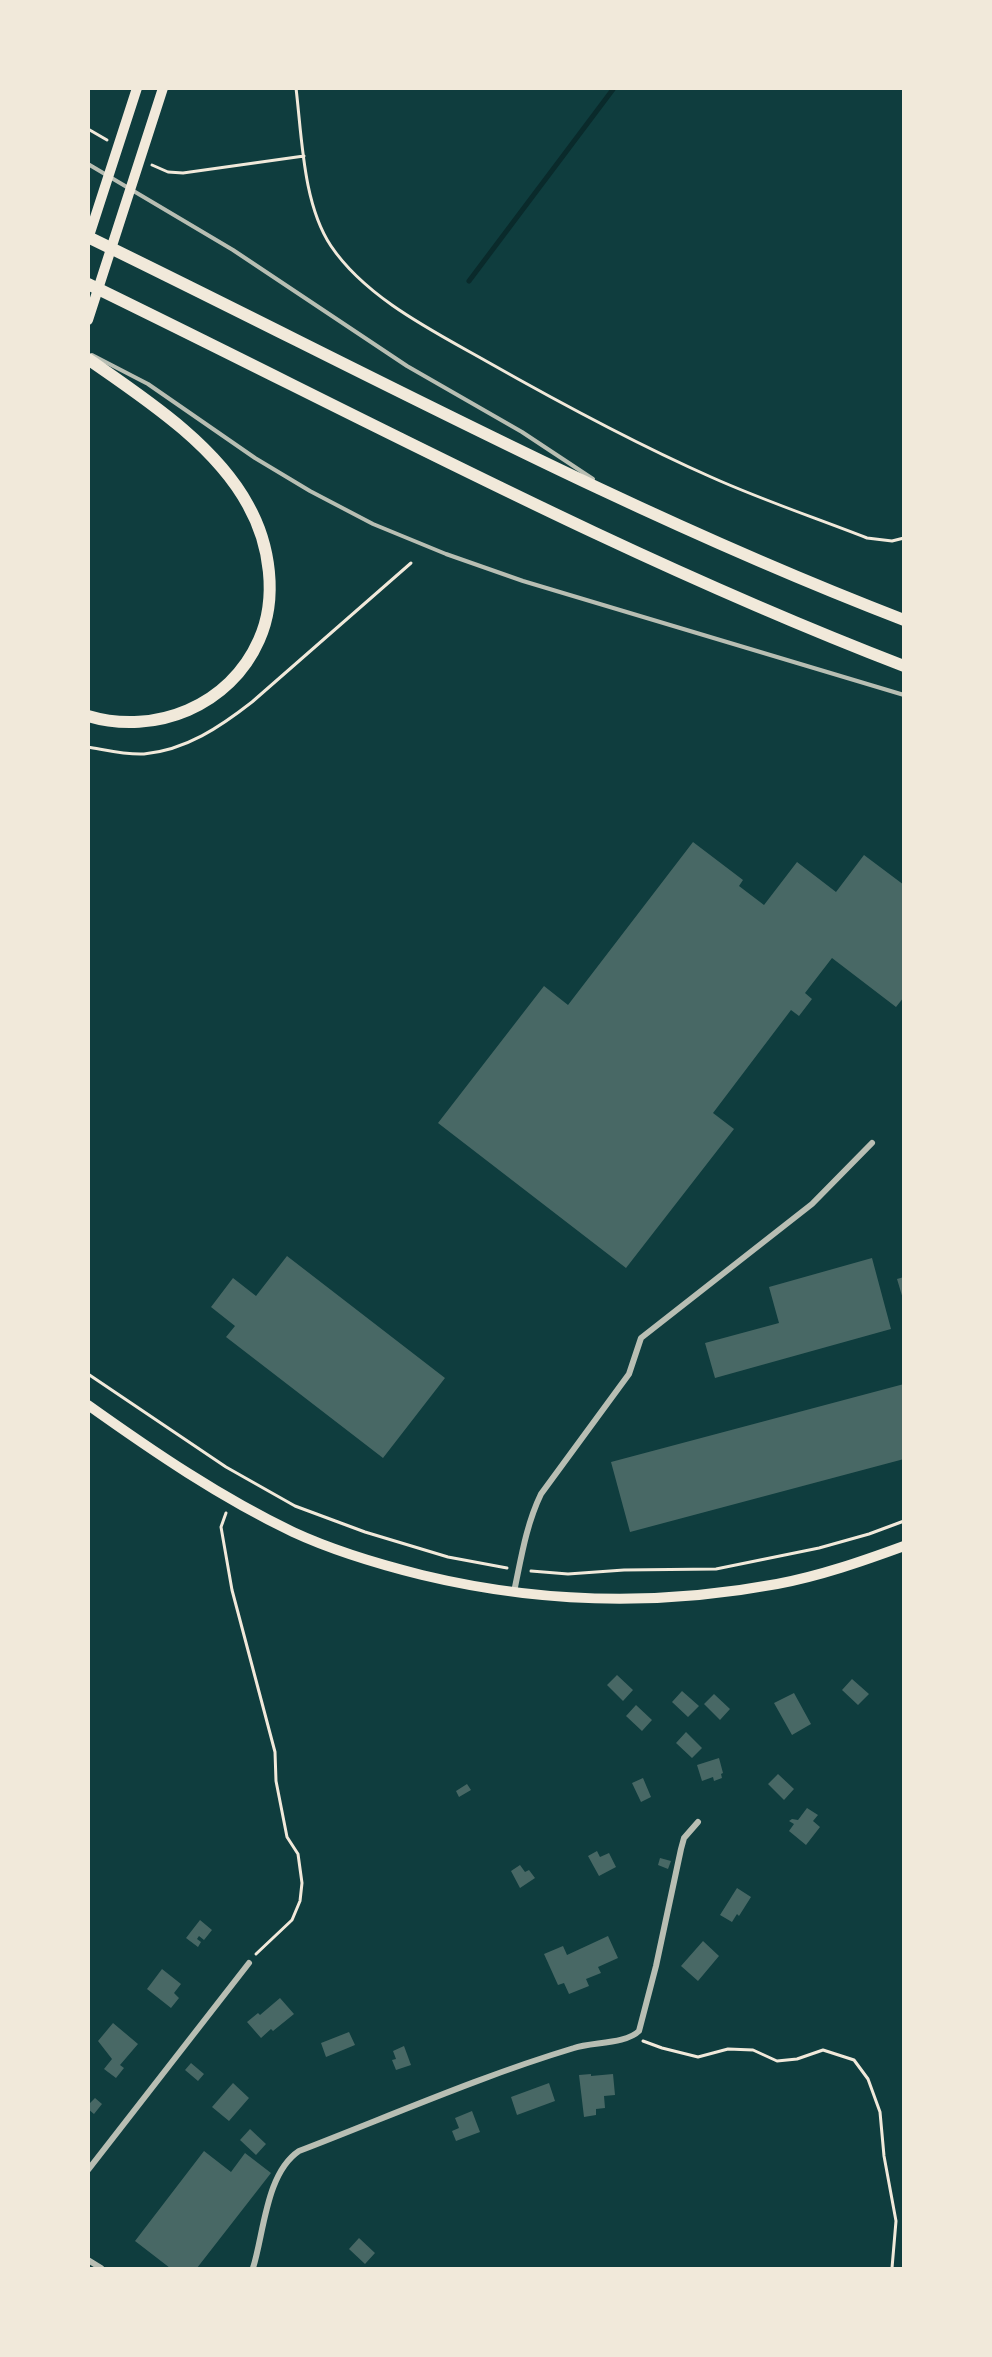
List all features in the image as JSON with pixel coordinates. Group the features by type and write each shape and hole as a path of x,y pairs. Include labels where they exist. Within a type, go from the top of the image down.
{"highway":[{"path":"88,238 623,500 828,591 903,620"},
{"path":"88,284 480,478 701,582 903,666"},
{"path":"88,359 167,415 226,474 248,504 261,535 269,574 268,609 259,640 245,666 223,688 186,712 167,718 136,724 88,716"}],"main road":[{"path":"88,238 137,88"},
{"path":"88,320 163,88"},
{"path":"88,1405 183,1471 233,1501 294,1533 351,1555 438,1579 569,1599 643,1599 718,1593 789,1581 837,1569 903,1546"}],"street":[{"path":"514,1592 532,1512 541,1494 629,1374 641,1338 812,1204 872,1143"},
{"path":"253,2268 268,2207 284,2166 299,2151 515,2068 576,2047 633,2036 639,2031 645,2014 684,1838 699,1822"},
{"path":"88,2170 249,1963"},
{"path":"88,2260 101,2268"}],"lane":[{"path":"88,164 233,250 407,366 522,432 623,500"},
{"path":"88,353 148,384 255,458 310,491 373,524 446,554 523,581 903,695"}],"path":[{"path":"296,88 309,189 318,218 330,245 351,272 376,292 430,330 577,412 712,477 867,538 892,541 903,538"},
{"path":"88,129 108,140"},
{"path":"146,162 168,172 183,173 304,156"},
{"path":"88,747 143,754 170,749 198,739 225,723 252,702 411,563"},
{"path":"88,1374 226,1467 295,1506 365,1532 448,1557 518,1570 568,1574 624,1570 716,1569 819,1548 869,1534 903,1521"},
{"path":"233,1501 221,1527 232,1590 275,1752 276,1781 287,1837 298,1854 302,1883 300,1901 292,1920 259,1950 249,1963"},
{"path":"633,2036 662,2048 698,2056 728,2049 753,2050 777,2061 797,2059 823,2050 854,2060 868,2079 880,2112 884,2156 896,2221 891,2268"}],"building":[{"path":"693,842 743,880 739,886 764,905 797,862 836,892 864,855 904,885 904,997 896,1007 832,958 805,993 812,999 799,1016 791,1010 713,1113 734,1129 626,1268 438,1123 544,986 568,1005"},
{"path":"287,1256 445,1378 383,1458 226,1337 235,1326 211,1307 233,1278 256,1296"},
{"path":"872,1258 891,1329 715,1378 705,1343 779,1323 769,1287"},
{"path":"904,1277 904,1299 903,1299 897,1279"},
{"path":"904,1384 904,1459 630,1532 611,1462"},
{"path":"617,1675 633,1690 623,1701 607,1685"},
{"path":"852,1679 869,1694 858,1705 842,1690"},
{"path":"682,1691 699,1706 688,1717 672,1702"},
{"path":"794,1693 811,1724 792,1735 774,1703"},
{"path":"714,1694 730,1709 720,1720 704,1704"},
{"path":"636,1705 652,1720 642,1731 626,1716"},
{"path":"686,1732 702,1748 692,1758 676,1743"},
{"path":"719,1758 722,1778 714,1781 713,1777 702,1781 697,1765"},
{"path":"778,1774 794,1789 784,1800 768,1784"},
{"path":"643,1778 651,1797 641,1802 632,1783"},
{"path":"467,1784 471,1790 459,1797 456,1791"},
{"path":"807,1808 818,1815 813,1821 820,1827 806,1845 789,1831 794,1824 789,1821 798,1820"},
{"path":"597,1851 600,1857 609,1853 616,1867 599,1876 588,1856"},
{"path":"660,1858 671,1861 668,1869 658,1865"},
{"path":"520,1865 525,1872 529,1870 535,1878 520,1888 511,1871"},
{"path":"737,1888 751,1897 739,1916 737,1914 732,1922 720,1915"},
{"path":"200,1920 212,1930 204,1940 199,1936 197,1939 201,1942 198,1947 186,1938"},
{"path":"608,1936 618,1958 598,1967 601,1973 586,1979 589,1986 569,1994 564,1983 558,1985 544,1954 563,1946 567,1955"},
{"path":"703,1941 719,1956 698,1981 681,1966"},
{"path":"162,1969 181,1984 174,1993 179,1998 171,2008 147,1989"},
{"path":"280,1998 294,2014 261,2038 247,2022 258,2013 260,2015"},
{"path":"113,2023 138,2044 120,2065 124,2068 116,2078 104,2069 112,2059 98,2041"},
{"path":"349,2032 355,2045 326,2057 321,2043"},
{"path":"404,2046 411,2065 396,2070 392,2060 396,2059 393,2051"},
{"path":"191,2063 204,2074 198,2081 185,2070"},
{"path":"591,2074 591,2076 613,2074 615,2095 604,2096 605,2108 596,2109 596,2115 584,2117 579,2075"},
{"path":"233,2083 249,2098 229,2121 212,2107"},
{"path":"549,2083 555,2101 517,2115 511,2097"},
{"path":"95,2098 102,2104 94,2114 88,2109 88,2105"},
{"path":"472,2111 480,2132 456,2141 452,2131 459,2128 455,2118"},
{"path":"250,2129 266,2144 256,2155 240,2140"},
{"path":"204,2151 231,2172 245,2153 271,2173 197,2268 170,2268 135,2241"},
{"path":"359,2238 375,2253 365,2264 349,2249"}],"waterway":[{"path":"469,281 614,88"}]}
